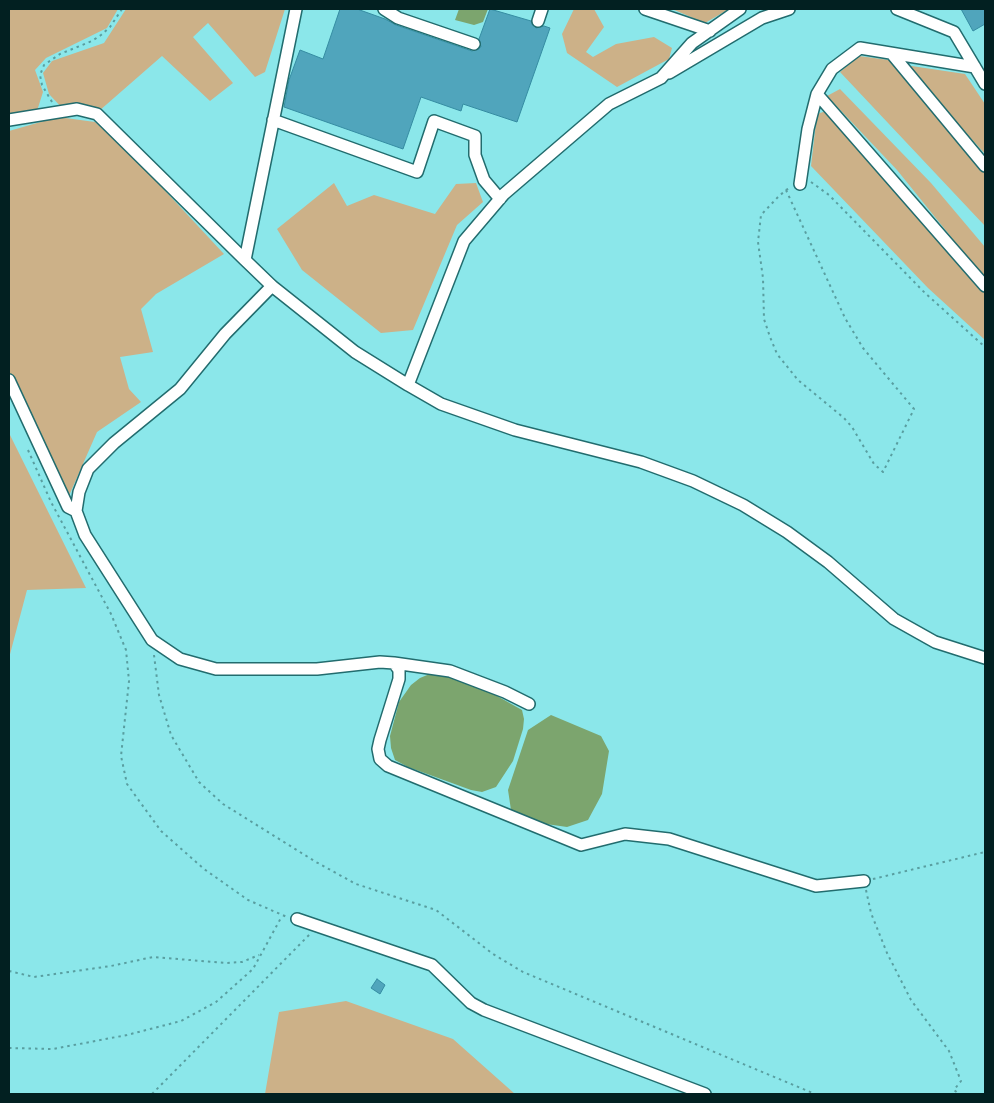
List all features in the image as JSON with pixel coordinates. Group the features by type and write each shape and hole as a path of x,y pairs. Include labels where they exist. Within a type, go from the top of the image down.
{"lane":[{"path":"245,260 296,9"},
{"path":"384,9 398,18 474,44"},
{"path":"538,21 542,9"},
{"path":"646,9 710,30"},
{"path":"662,78 692,43 740,9"},
{"path":"408,385 464,241 500,199 609,104 662,78 762,18 789,9"},
{"path":"897,9 954,32 985,84"},
{"path":"800,184 808,129 817,94 832,69 860,48 975,67"},
{"path":"892,54 985,166"},
{"path":"817,94 985,286"},
{"path":"9,120 61,111 86,110 97,114 272,286 355,352 408,385 442,404 515,430 641,462 693,481 743,505 787,532 828,562 894,619 935,642 985,658"},
{"path":"274,120 417,172 434,121 475,136 475,155 484,180 500,199"},
{"path":"272,286 225,334 180,389 114,443 88,469 79,492 76,511 85,534 152,640 180,659 216,669 318,669 380,662 394,663 450,671 505,692 529,704"},
{"path":"9,380 68,507 76,511"},
{"path":"394,663 399,670 399,679 378,749 380,759 388,766 581,845 625,834 669,839 816,886 864,881"},
{"path":"297,920 432,965 471,1003 484,1010 705,1094"}],"path":[{"path":"61,111 46,96 40,75 44,65 60,54 92,42 110,27 122,9"},
{"path":"786,190 845,318 863,348 914,408 882,472 874,464 852,427 844,418 798,380 777,354 764,319 763,278 758,242 761,215 786,190 811,182 829,195 925,293 985,347"},
{"path":"28,448 51,502 111,614 126,650 129,680 122,756 127,784 161,830 204,869 248,900 297,920"},
{"path":"152,640 159,695 171,735 199,782 223,804 316,862 356,884 436,910 493,954 523,972 815,1094"},
{"path":"959,1094 954,1090 961,1081 949,1051 912,1000 887,953 871,913 864,881 985,852"},
{"path":"9,1048 53,1049 127,1035 181,1021 216,1002 253,969 282,915"},
{"path":"152,1094 318,926"},
{"path":"9,971 34,977 111,966 153,957 226,963 242,962 261,954"}],"shaded area":[{"path":"9,9 118,9 107,28 46,58 35,70 43,92 37,111 9,115"},
{"path":"126,9 285,9 265,72 255,77 208,23 193,37 233,83 210,101 162,56 99,111 88,105 63,109 49,94 43,73 52,61 104,43"},
{"path":"459,9 488,9 483,22 474,25 455,20"},
{"path":"574,9 594,9 604,27 586,52 593,57 616,44 654,37 672,48 669,59 617,87 567,53 562,34"},
{"path":"672,9 729,9 705,23"},
{"path":"859,56 889,60 985,171 985,226 840,72"},
{"path":"905,65 965,74 985,104 985,154"},
{"path":"840,89 931,183 985,247 985,279 897,170 827,96"},
{"path":"829,110 985,293 985,340 928,288 811,166 817,114"},
{"path":"58,117 95,122 130,153 224,254 156,294 141,309 153,352 120,357 129,389 141,402 97,432 68,498 9,383 9,131"},
{"path":"334,183 347,206 374,195 435,214 456,184 476,183 483,202 457,225 413,330 381,333 302,270 277,229"},
{"path":"9,433 86,588 27,590 9,658"},
{"path":"432,673 442,673 490,692 522,710 524,719 523,729 513,761 496,787 482,792 471,790 408,767 395,760 390,736 399,702 411,685 420,678"},
{"path":"551,715 601,736 609,751 602,794 588,820 567,827 539,823 511,810 508,790 528,730"},
{"path":"346,1001 453,1039 515,1094 265,1094 279,1012"}],"building":[{"path":"340,9 357,9 396,25 472,51 481,47 479,39 490,9 531,21 536,28 544,26 550,28 517,122 463,104 461,111 421,97 403,149 284,107 289,80 300,50 323,59"},
{"path":"961,9 985,9 985,24 973,31"},
{"path":"377,979 385,985 380,994 371,988"}]}
